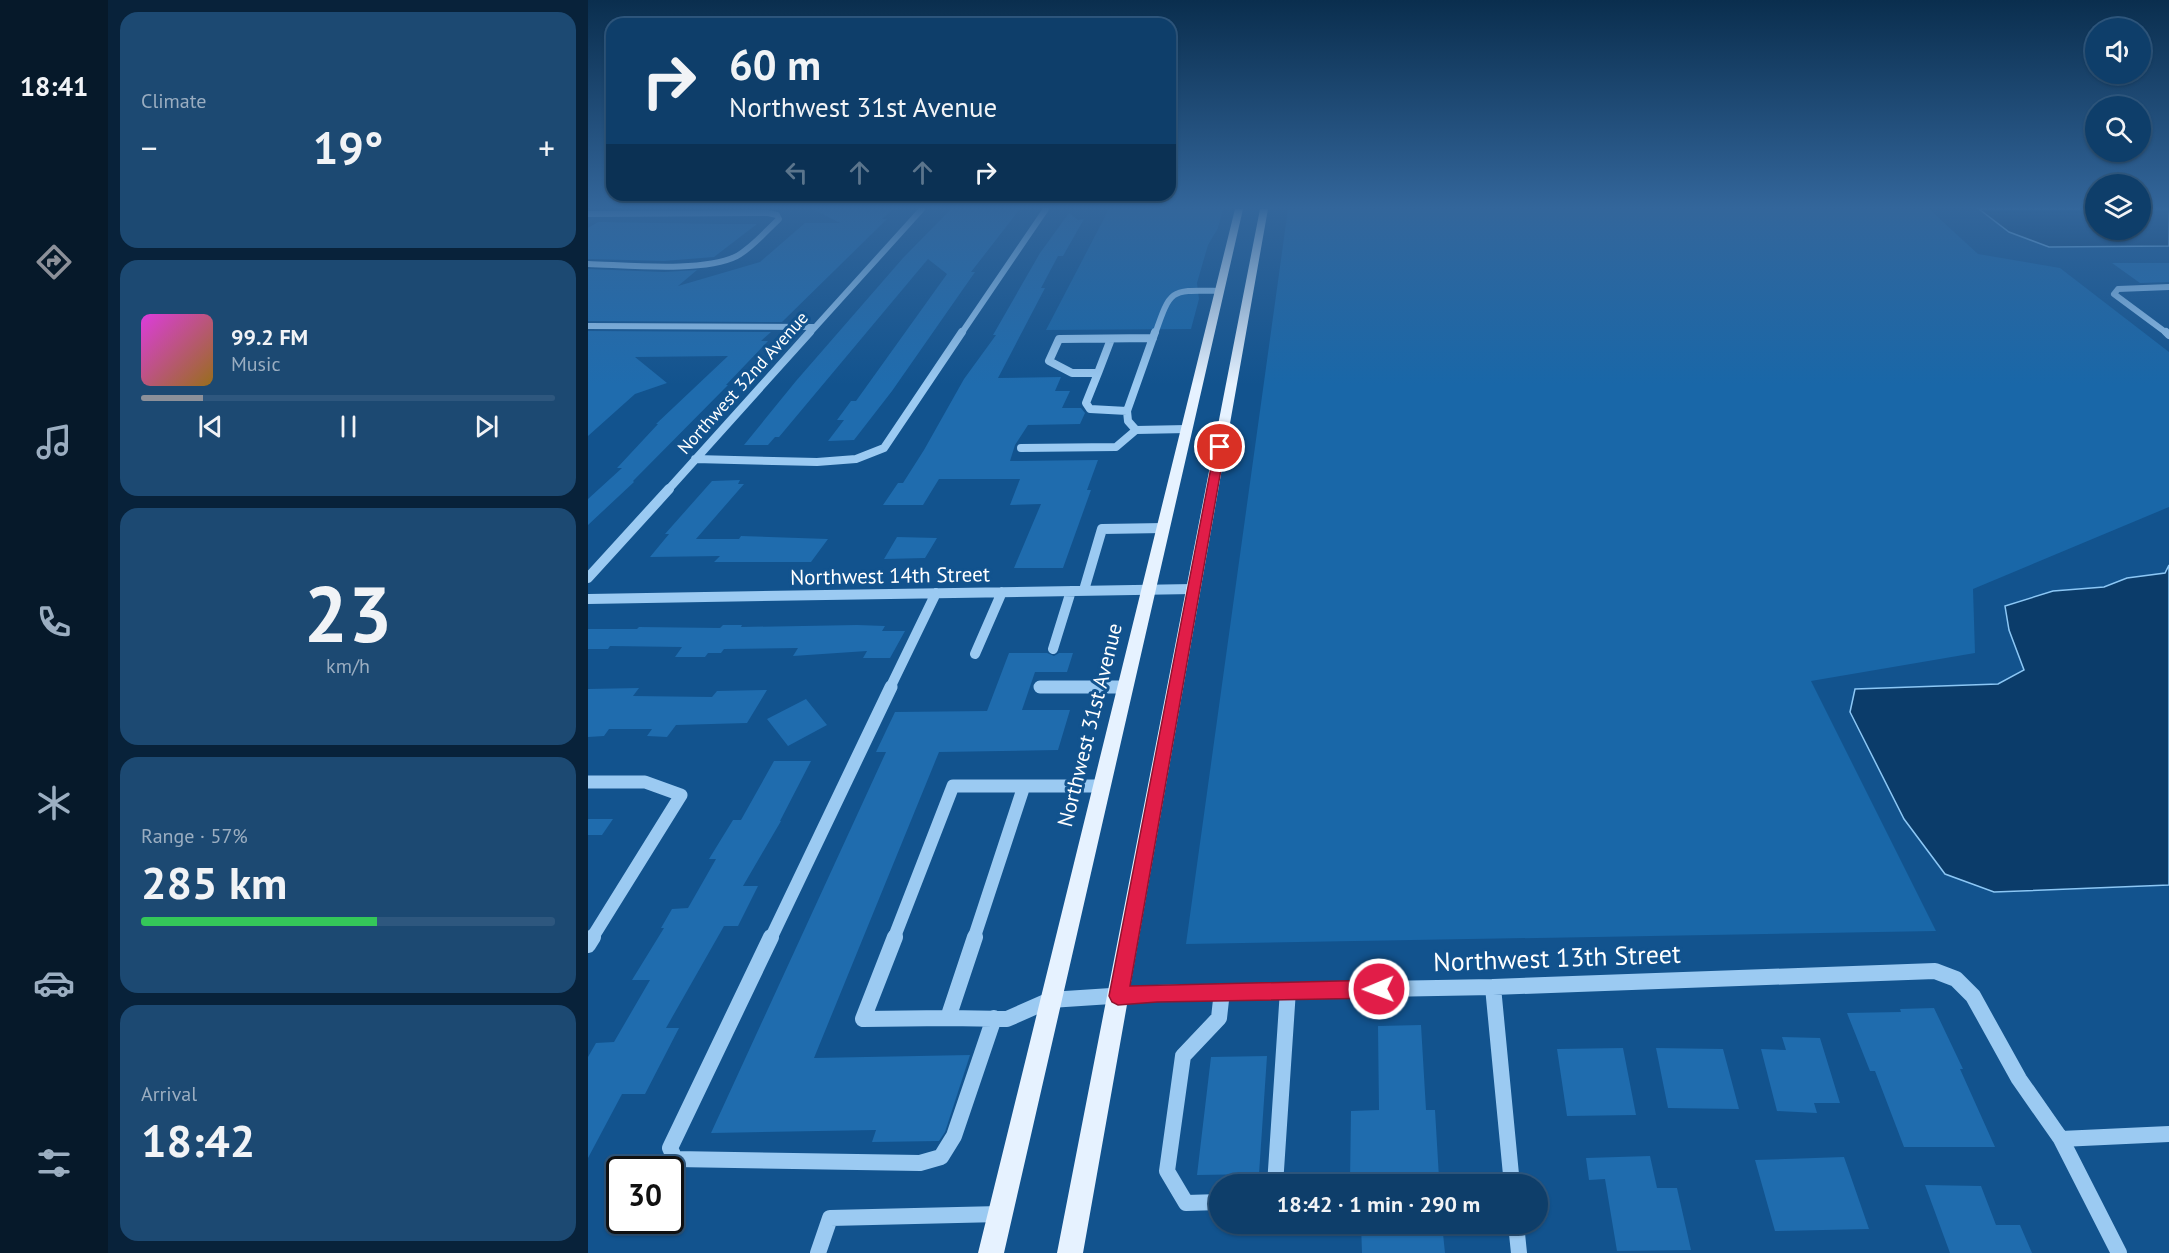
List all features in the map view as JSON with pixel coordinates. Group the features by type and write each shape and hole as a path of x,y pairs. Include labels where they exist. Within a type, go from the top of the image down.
{"main road":[{"name":"Northwest 31st Avenue","path":"991,1253 1225,267"},
{"path":"1070,1253 1253,267"}],"street":[{"name":"Northwest 32nd Avenue","path":"588,578 868,267"},
{"path":"695,459 817,462 856,459 884,448 1006,267"},
{"path":"2169,287 2118,289 2114,294 2169,335"},
{"path":"1136,429 1128,421 1127,411 1167,300 1173,294 1184,291 1219,291"},
{"path":"588,326 814,327"},
{"path":"1098,373 1072,373 1049,362 1059,339 1153,338"},
{"path":"1111,339 1086,403 1090,409 1127,411"},
{"path":"1021,448 1116,447 1136,429 1187,429"},
{"path":"1084,590 1102,529 1164,528"},
{"name":"Northwest 14th Street","path":"588,599 1193,589"},
{"path":"1053,649 1071,591"},
{"path":"975,654 1002,592"},
{"path":"936,593 670,1148 675,1159 920,1163 941,1157 954,1136 994,1018"},
{"path":"1040,687 1126,687"},
{"path":"588,782 645,782 681,795 588,945"},
{"path":"1050,1000 1007,1019 863,1019 953,786 1102,786"},
{"path":"948,1018 1024,786"},
{"name":"Northwest 13th Street","path":"1050,1000 1222,991 1493,987 1935,971 1956,979 1973,996 2019,1079 2061,1139"},
{"path":"1493,987 1511,1174"},
{"path":"1276,1174 1288,990"},
{"path":"1209,1202 1186,1203 1167,1171 1183,1056 1219,1018 1222,991"},
{"path":"2119,1253 2061,1139 2169,1134"},
{"path":"818,1253 830,1218 1000,1214"},
{"path":"1517,1234 1519,1253"}],"shaded area":[{"path":"1079,267 1201,267 1197,283 1199,299 1191,329 1046,330"},
{"path":"1280,267 2057,267 2169,352 2169,507 1973,589 1975,653 1811,681 1936,931 1186,944"},
{"path":"2169,565 2169,885 1994,892 1945,874 1904,819 1850,712 1855,689 1998,684 2024,670 2009,630 2005,606 2053,591 2104,587 2127,578 2165,573"}],"building":[{"path":"741,267 838,267 782,322 588,321 588,269 664,272 697,270 678,286"},
{"path":"895,267 921,267 779,437 775,437 768,445 744,445"},
{"path":"939,267 975,267 971,272 975,272 892,391 854,440 828,441 844,420 837,420 851,401 856,401 947,274"},
{"path":"1032,267 1052,267 1041,288 1045,288 998,378 1061,377 1055,391 1070,391 1062,408 1081,408 1085,413 1080,424 1028,425 1015,445 1010,461 1098,460 1087,490 1091,490 1063,568 1014,568 1041,504 1010,505 1020,479 939,479 923,505 883,505 898,483 903,483 964,379 996,335 993,335"},
{"path":"2118,267 2169,267 2169,282 2140,283"},
{"path":"588,331 771,332 761,341 768,341 726,385 728,385 634,482 588,525 588,499 622,468 617,468 658,424 656,424 728,356 635,357 667,383 635,394 588,436"},
{"path":"740,480 738,484 744,484 696,539 739,539 741,536 828,539 811,562 714,562 720,556 650,557 669,534 665,534 712,481"},
{"path":"897,537 937,538 925,558 884,559"},
{"path":"723,625 742,625 741,627 857,625 885,626 882,631 905,631 890,658 863,658 867,651 793,656 798,648 724,649 721,653 708,653 705,657 675,657 682,647 610,646 608,649 588,649 588,629 720,628"},
{"path":"1009,653 1047,653 1054,656 1059,653 1073,653 1067,672 1035,672 1022,710 1070,710 1058,750 939,752 814,1058 970,1055 945,1132 939,1141 872,1142 876,1130 711,1133 886,752 876,752 895,712 987,711"},
{"path":"639,688 633,696 712,697 717,691 767,690 747,723 676,725 667,737 647,736 652,729 609,729 604,736 588,737 588,689"},
{"path":"806,699 827,725 788,746 767,719"},
{"path":"774,761 811,761 781,821 743,886 758,886 738,926 724,926 666,1028 679,1028 645,1094 622,1094 588,1158 588,1057 596,1043 614,1042 650,980 632,980 664,928 661,928 672,909 688,908 716,859 709,859 733,820 741,820"},
{"path":"588,819 613,819 602,835 588,835"},
{"path":"1934,1008 1963,1069 1960,1069 1995,1147 1904,1147 1875,1071 1870,1071 1847,1013 1901,1012 1900,1009"},
{"path":"1421,1025 1426,1110 1435,1110 1439,1174 1350,1174 1351,1111 1379,1110 1378,1026"},
{"path":"1782,1037 1820,1038 1840,1103 1814,1103 1817,1113 1777,1111 1761,1049 1786,1050"},
{"path":"1623,1048 1636,1115 1567,1116 1557,1049"},
{"path":"1656,1048 1723,1049 1739,1109 1668,1108"},
{"path":"1267,1056 1259,1174 1197,1175 1211,1057"},
{"path":"1650,1156 1657,1188 1677,1188 1691,1250 1617,1251 1605,1179 1589,1180 1586,1158"},
{"path":"1844,1157 1869,1229 1775,1231 1755,1160"},
{"path":"1925,1185 1981,1186 1996,1225 2020,1225 2032,1253 1950,1253"},
{"path":"1361,1234 1443,1234 1445,1253 1362,1253"}],"route":[{"path":"1220,447 1118,996 1157,993 1379,989"}]}
